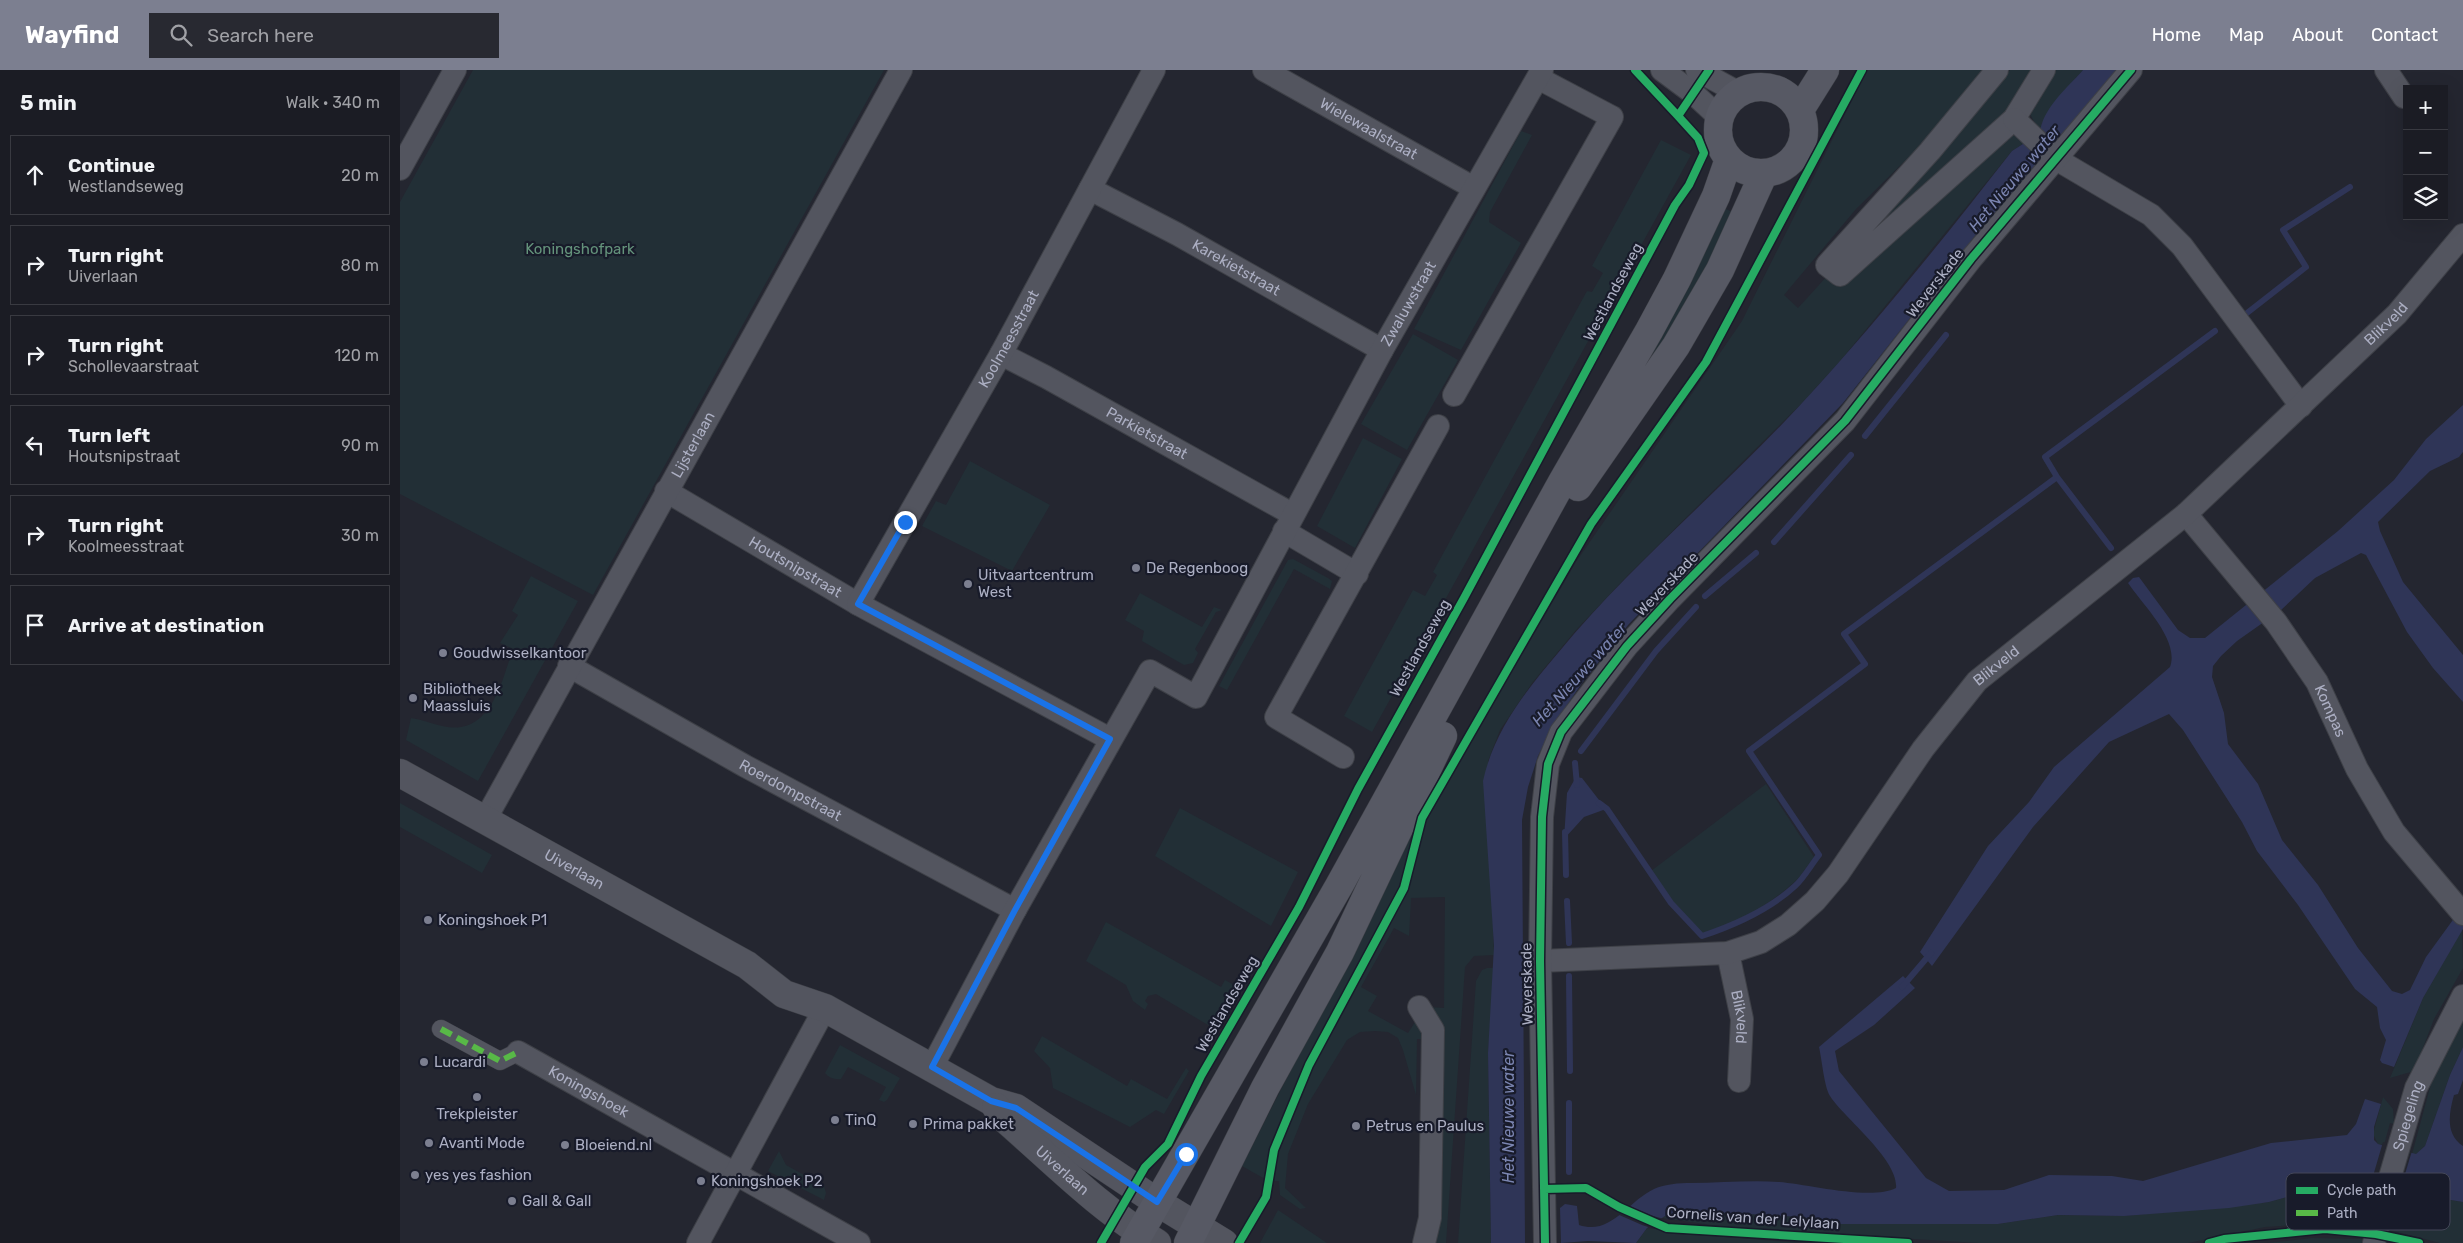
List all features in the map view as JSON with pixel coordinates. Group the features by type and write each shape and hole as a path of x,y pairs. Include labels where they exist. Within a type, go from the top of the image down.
{"main road":[{"path":"1800,110 1825,70"},
{"path":"1778,79 1785,94 1800,110 1805,132 1801,148 1786,166 1764,173 1745,170 1729,159 1719,140 1720,118 1727,104 1739,93 1778,79"},
{"path":"1144,1240 1157,1202 1176,1172 1349,868 1562,482 1649,331 1677,279 1712,204 1729,159"},
{"path":"1192,1235 1264,1088 1340,952 1458,703 1517,592 1573,494 1676,346 1720,270 1764,173"}],"street":[{"path":"400,169 455,70"},
{"name":"Lijsterlaan","path":"485,820 901,70"},
{"name":"Koolmeesstraat","path":"858,604 1001,354 1154,70"},
{"name":"Wielewaalstraat","path":"1264,70 1474,188"},
{"path":"1662,70 1693,93 1720,118"},
{"path":"1697,70 1739,93"},
{"path":"1997,70 1930,150 1827,265 1840,275 2018,124 2044,70"},
{"name":"Weverskade","path":"1545,1243 1540,961 1542,817 1548,764 1561,732 1627,646 1670,599 1845,421 1971,259 2131,70"},
{"path":"2386,70 2403,95"},
{"name":"Zwaluwstraat","path":"1110,739 1150,671 1196,697 1288,522 1382,350 1540,74 1612,117 1454,395"},
{"path":"2018,124 2056,159 2151,215 2182,246 2230,314 2301,406"},
{"name":"Karekietstraat","path":"1090,189 1177,234 1382,350"},
{"name":"Blikveld","path":"1643,957 1728,954 1761,942 1788,925 1815,901 1838,874 1923,749 1977,681 2186,514 2397,314 2463,235"},
{"name":"Parkietstraat","path":"1001,354 1046,377 1288,522"},
{"path":"1343,757 1276,717 1358,574 1438,426"},
{"name":"Houtsnipstraat","path":"666,491 858,604 1110,739"},
{"name":"Kompas","path":"2186,514 2276,622 2317,682 2357,769 2394,832 2458,908"},
{"path":"1288,522 1358,574"},
{"name":"Roerdompstraat","path":"569,666 745,766 1015,910"},
{"path":"932,1067 1015,910 1110,739"},
{"name":"Uiverlaan","path":"400,773 747,965 792,980 824,1008 991,1101 1016,1108 1157,1202 1192,1235"},
{"name":"Blikveld","path":"1728,954 1742,1018 1738,1081"},
{"name":"Weverskade","path":"1540,961 1643,957"},
{"name":"Spiegeling","path":"2391,1173 2416,1088 2463,996"},
{"path":"1419,1007 1433,1030 1430,1218 1424,1243"},
{"path":"698,1243 824,1008"},
{"name":"Koningshoek","path":"441,1029 500,1061 518,1052 859,1243"},
{"name":"Uiverlaan","path":"991,1101 1013,1126 1144,1240"},
{"name":"Spiegeling","path":"2374,1243 2377,1230"},
{"path":"1192,1235 1224,1243"}],"green space":[{"name":"Koningshofpark","path":"473,70 884,70 593,595 400,494 400,202"},
{"path":"1867,70 1987,70 1919,147 1856,209 1784,295 1798,308 1829,274 2008,133 2027,141 2012,151 1841,360 1802,403 1628,575 1576,630 1532,683 1500,730 1488,761 1494,955 1474,956 1465,967 1446,1243 1430,1243 1428,1007 1444,1008 1445,897 1411,898 1409,936 1394,928 1361,987 1377,996 1368,1011 1408,1033 1417,1019 1426,1039 1417,1039 1416,1095 1398,1038 1388,1032 1375,1031 1360,1032 1347,1040 1308,1104 1288,1154 1285,1188 1306,1208 1300,1209 1280,1195 1279,1181 1273,1181 1279,1151 1322,1046 1407,890 1427,816 1576,562 1742,321"},
{"path":"2010,70 2038,70 2017,102 1842,268 1894,204"},
{"path":"2048,70 2083,70 2059,97 2040,133 2028,110"},
{"path":"1521,131 1532,135 1490,212 1489,222 1521,243 1461,350 1414,329"},
{"path":"1661,140 1691,155 1372,732 1344,716 1413,590 1425,596 1437,575 1433,572 1587,291 1592,292 1603,273 1592,266"},
{"path":"1720,206 1736,214 1680,325 1621,413"},
{"path":"1413,334 1458,360 1407,450 1361,424"},
{"path":"1363,438 1402,459 1355,548 1317,526"},
{"path":"970,461 1050,505 1012,571 922,526 936,501 946,505"},
{"path":"1293,559 1332,581 1330,589 1294,569 1227,690 1219,686 1288,560"},
{"path":"531,576 578,601 478,781 406,740 411,718 455,728 473,723 490,707 501,684 513,649 500,643 518,615 512,611"},
{"path":"1140,593 1202,627 1214,607 1222,610 1216,612 1195,649 1198,653 1193,663 1184,665 1142,641 1144,631 1125,620"},
{"path":"1766,784 1814,857 1801,875 1772,900 1727,925 1703,934 1672,901 1651,871"},
{"path":"400,803 492,855 482,873 400,827"},
{"path":"1180,808 1298,872 1271,926 1155,856"},
{"path":"1417,822 1400,886 1308,1058 1269,1155 1265,1179 1242,1166"},
{"path":"1106,922 1221,987 1225,980 1236,986 1213,1028 1156,994 1148,996 1145,1001 1148,1004 1145,1010 1133,1001 1126,985 1086,961"},
{"path":"2462,930 2463,968 2434,1019 2414,1071 2390,1078 2423,998"},
{"path":"1494,968 1488,1053 1491,1243 1458,1243 1476,981 1482,970"},
{"path":"2463,1011 2463,1047 2450,1075 2425,1146 2416,1154 2412,1154 2431,1084"},
{"path":"1042,1036 1127,1086 1131,1079 1167,1099 1186,1068 1189,1071 1164,1114 1156,1110 1130,1127 1053,1088 1050,1068 1034,1051"},
{"path":"840,1045 900,1078 887,1100 884,1102 879,1100 886,1087 848,1067 841,1079 832,1078 825,1073"},
{"path":"2383,1097 2393,1109 2394,1124 2390,1123 2384,1145 2378,1144 2373,1134"},
{"path":"779,1151 786,1165 824,1186 826,1193 824,1200 768,1171"},
{"path":"2286,1197 2286,1226 2265,1227 2188,1243 1979,1243 1733,1228 1662,1218 1668,1214 1690,1211 1801,1217 1833,1224 1998,1224 2058,1215 2124,1216 2269,1202"},
{"path":"2450,1200 2463,1202 2463,1243 2440,1243 2390,1230 2450,1230"},
{"path":"1278,1210 1327,1243 1260,1243"},
{"path":"1647,1228 1691,1234 1799,1243 1636,1243"},
{"path":"2312,1238 2362,1239 2362,1243 2267,1243"}],"water":[{"name":"Het Nieuwe water","path":"2083,70 2120,70 2059,140 2052,141 2041,160 1982,227 1843,403 1628,625 1582,683 1553,726 1538,756 1528,787 1522,820 1525,1243 1491,1243 1488,1053 1494,946 1483,781 1488,763 1503,729 1534,682 1586,620 1647,557 1772,435 1830,373 1910,279 2012,151 2040,133 2050,107"},
{"path":"2463,405 2463,452 2459,457 2430,471 2378,522 2380,531 2403,582 2463,655 2463,702 2433,668 2407,632 2366,555 2361,553 2315,578 2281,610 2237,641 2213,666 2212,677 2224,713 2228,744 2258,784 2282,840 2318,885 2358,948 2392,991 2402,994 2410,990 2426,957 2463,906 2463,929 2423,998 2394,1067 2382,1063 2380,1060 2386,1040 2380,1028 2377,1007 2355,989 2298,905 2257,851 2242,822 2183,730 2169,714 2109,742 2033,827 1932,966 1920,952 1988,846 2029,802 2054,767 2170,667 2172,656 2165,634 2128,583 2133,578 2139,577 2178,630 2190,638 2205,638 2338,531 2394,480 2426,439"},
{"path":"1576,777 1582,778 1606,809 1584,817 1564,839 1567,793"},
{"path":"1903,976 1915,988 1874,1025 1835,1051 1839,1071 1926,1178 1949,1191 2004,1190 2049,1175 2112,1176 2143,1181 2271,1143 2347,1135 2356,1124 2365,1099 2381,1104 2374,1127 2374,1140 2378,1144 2416,1154 2425,1146 2450,1075 2463,1047 2463,1080 2458,1094 2454,1095 2450,1123 2453,1136 2463,1146 2463,1202 2450,1200 2450,1173 2286,1173 2286,1197 2269,1202 2229,1208 2124,1216 2058,1215 1998,1224 1833,1224 1801,1217 1690,1211 1668,1214 1647,1228 1636,1243 1588,1241 1561,1243 1560,1208 1565,1204 1577,1206 1579,1225 1601,1226 1619,1216 1645,1194 1667,1185 1768,1181 1839,1191 1871,1193 1885,1192 1896,1188 1895,1177 1889,1165 1870,1140 1830,1096 1819,1047"}],"pier":[{"path":"2383,1142 2412,1151 2405,1173 2374,1173"},
{"path":"1627,1205 1664,1219 1651,1228 1617,1214"}],"waterway":[{"path":"2247,313 2306,267 2283,230 2350,187"},
{"path":"1599,803 1607,809 1671,903 1702,936 1751,916 1785,895 1801,879 1819,855 1749,751 1865,664 1844,634 2057,477 2045,457 2215,331"},
{"path":"1865,436 1946,335"},
{"path":"1774,542 1851,455"},
{"path":"2057,477 2111,548"},
{"path":"1705,596 1756,553"},
{"path":"1581,751 1656,651 1696,607"},
{"path":"1575,763 1577,785"},
{"path":"1565,832 1566,875"},
{"path":"1567,901 1569,943"},
{"path":"1902,987 1931,953"},
{"path":"1569,976 1570,1071"},
{"path":"1569,1103 1569,1172"}],"marked path":[{"path":"441,1029 500,1061 518,1052"}],"cycle path":[{"path":"1635,70 1678,116"},
{"name":"Westlandseweg","path":"1101,1243 1145,1167 1168,1144 1201,1076 1299,907 1358,789 1464,598 1675,205 1689,185 1704,153 1698,138 1678,116 1709,70"},
{"path":"1239,1243 1266,1197 1274,1150 1309,1065 1404,888 1422,818 1591,524 1706,362 1862,70"},
{"path":"1545,1243 1540,961 1542,817 1548,764 1561,732 1627,646 1670,599 1845,421 1971,259 2131,70"},
{"name":"Cornelis van der Lelylaan","path":"1544,1189 1586,1188 1619,1207 1667,1228 1908,1243"},
{"path":"2209,1243 2224,1239 2315,1230"},
{"path":"2335,1230 2376,1234 2419,1243"}],"place":[{"name":"De Regenboog","path":"1136,568"},
{"name":"Uitvaartcentrum West","path":"968,584"},
{"name":"Goudwisselkantoor","path":"443,653"},
{"name":"Bibliotheek Maassluis","path":"413,698"},
{"name":"Koningshoek P1","path":"428,920"},
{"name":"Lucardi","path":"424,1062"},
{"name":"Trekpleister","path":"477,1097"},
{"name":"TinQ","path":"835,1120"},
{"name":"Prima pakket","path":"913,1124"},
{"name":"Petrus en Paulus","path":"1356,1126"},
{"name":"Avanti Mode","path":"429,1143"},
{"name":"Bloeiend.nl","path":"565,1145"},
{"name":"yes yes fashion","path":"415,1175"},
{"name":"Koningshoek P2","path":"701,1181"},
{"name":"Gall & Gall","path":"512,1201"}],"route":[{"path":"905,522 858,604 1110,739 1015,910 932,1067 991,1101 1016,1108 1065,1138 1157,1202 1186,1154"}]}
